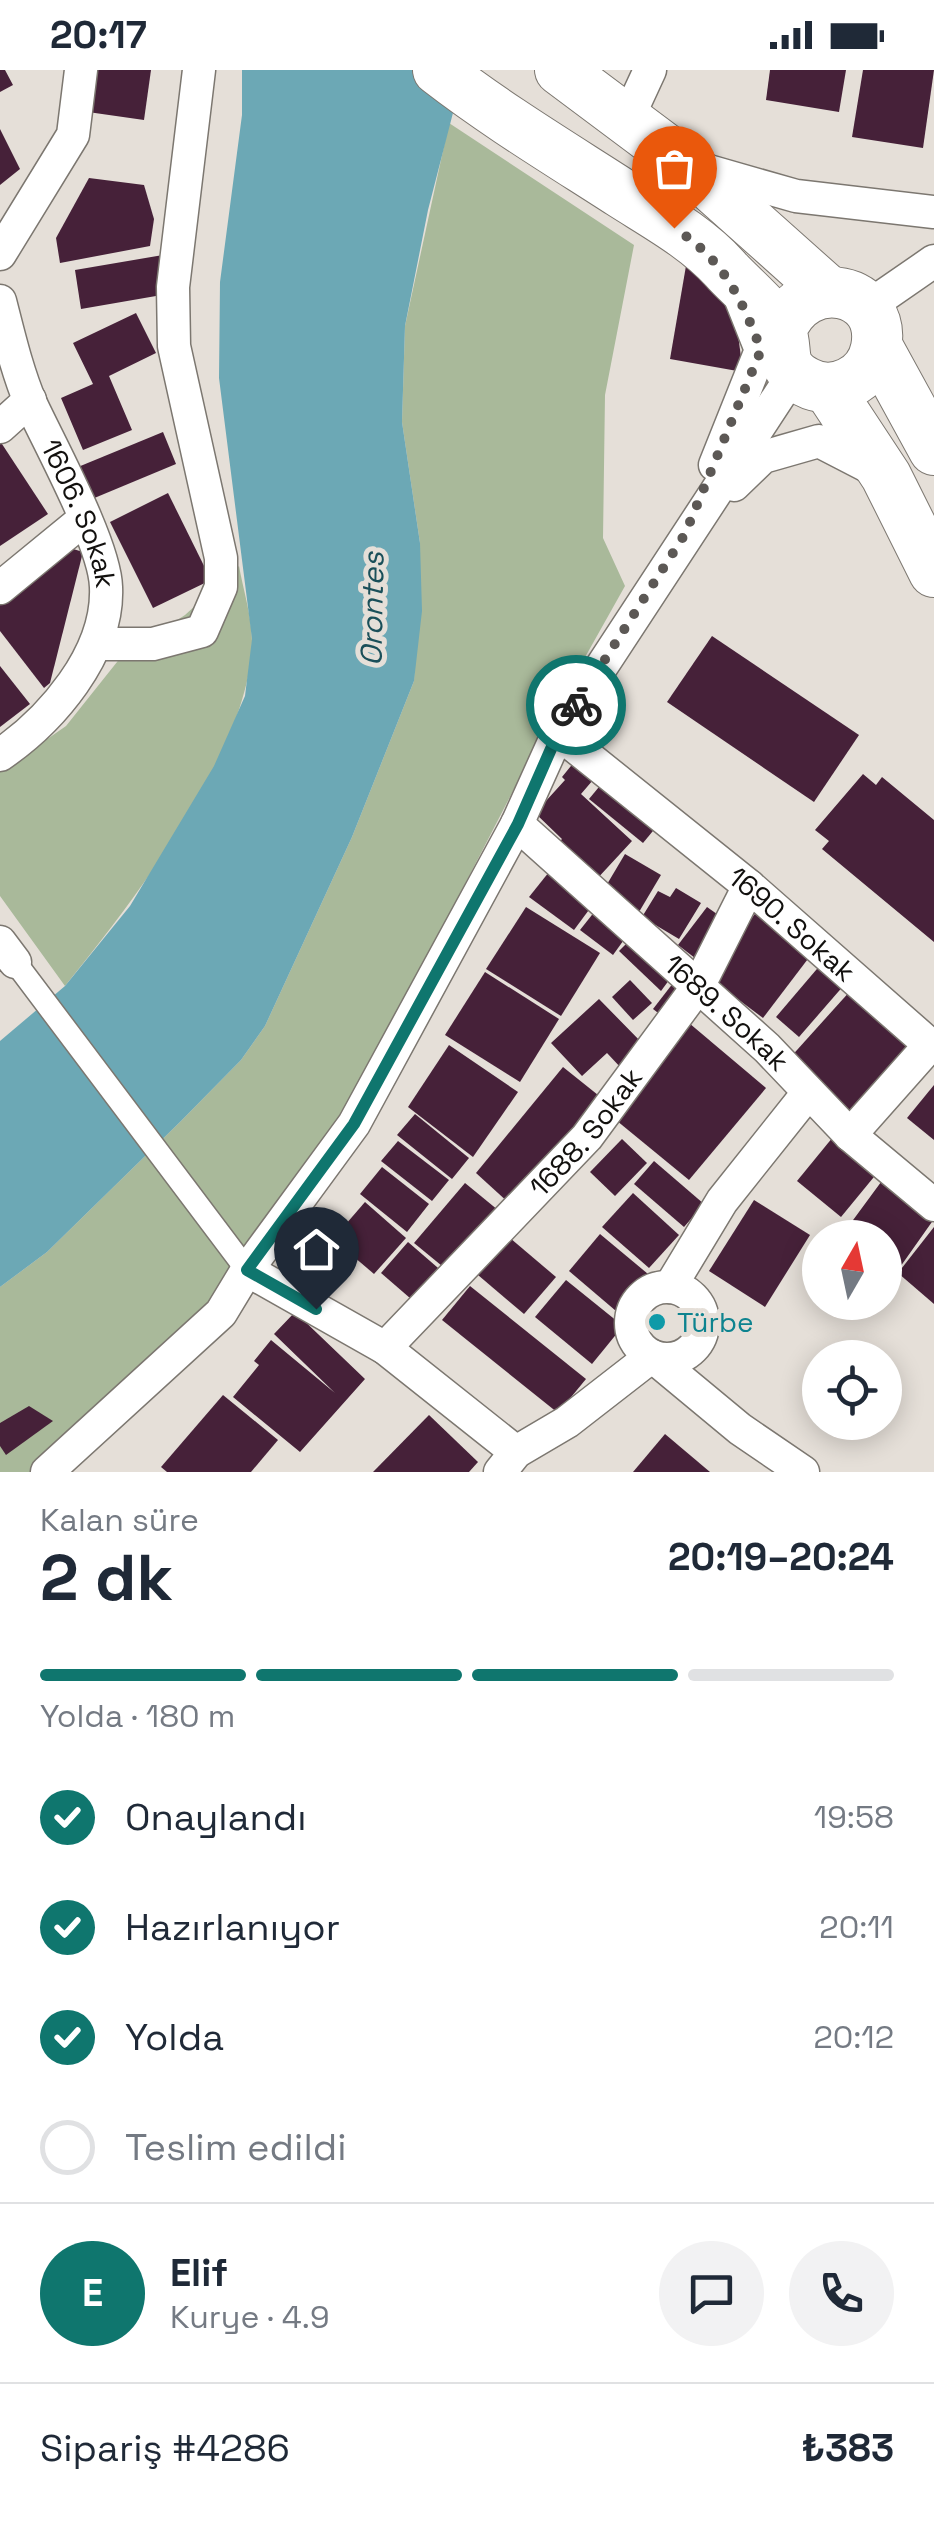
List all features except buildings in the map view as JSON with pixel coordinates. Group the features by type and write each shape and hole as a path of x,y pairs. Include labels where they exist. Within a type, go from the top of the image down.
{"main road":[{"path":"438,70 483,105 706,248 886,476 934,572"},
{"path":"560,70 686,164 857,315 934,448"},
{"path":"801,364 797,302 857,315"},
{"path":"801,364 842,386 866,371 857,315"}],"street":[{"path":"0,254 73,136 81,70"},
{"path":"98,644 153,644 202,631 222,587 221,558 174,346 174,286 199,70"},
{"path":"626,122 650,70"},
{"path":"686,164 796,196 934,212"},
{"path":"685,534 761,350 744,303 706,248"},
{"path":"857,315 934,261"},
{"name":"1606. Sokak","path":"0,302 30,400 100,555 106,588 98,644 30,735 0,756"},
{"path":"46,1472 221,1313 247,1270 354,1124 518,824 558,733 685,534 801,364"},
{"path":"0,427 30,400"},
{"path":"685,534 763,456 819,441 886,476"},
{"path":"0,588 83,520"},
{"name":"1690. Sokak","path":"558,733 749,886 930,1045 850,1135"},
{"name":"1689. Sokak","path":"518,824 699,986 850,1135 934,1205"},
{"name":"1688. Sokak","path":"385,1348 588,1137 699,986 749,886"},
{"path":"7,952 247,1270 385,1348 508,1462 652,1356"},
{"path":"670,1287 722,1202 808,1093"},
{"path":"652,1356 664,1360 688,1353 702,1332 700,1308 693,1298 670,1287 649,1292 634,1308 636,1342 652,1356 740,1429 803,1472"}],"green space":[{"path":"449,123 634,245 605,395 603,538 625,586 547,725 367,1074 221,1313 47,1472 0,1472 0,1287 47,1252 181,1121 241,1060 265,1026 352,837 414,681 420,543 402,422 405,326"},
{"path":"239,566 252,641 246,684 232,729 183,823 65,986 0,896 0,772 66,726 121,657 185,615"}],"water":[{"name":"Orontes","path":"242,70 464,70 428,210 405,326 402,422 420,543 422,611 414,681 352,837 265,1026 241,1060 181,1121 47,1252 0,1287 0,1041 65,986 130,906 214,766 245,696 252,639 219,378 220,282 242,115"}],"way so far":[{"path":"576,705 685,534 761,350 744,303 706,248 674,228"}],"place":[{"name":"Türbe","path":"657,1322"}],"route":[{"path":"316,1309 247,1270 354,1124 518,824 558,733 576,705"}]}
